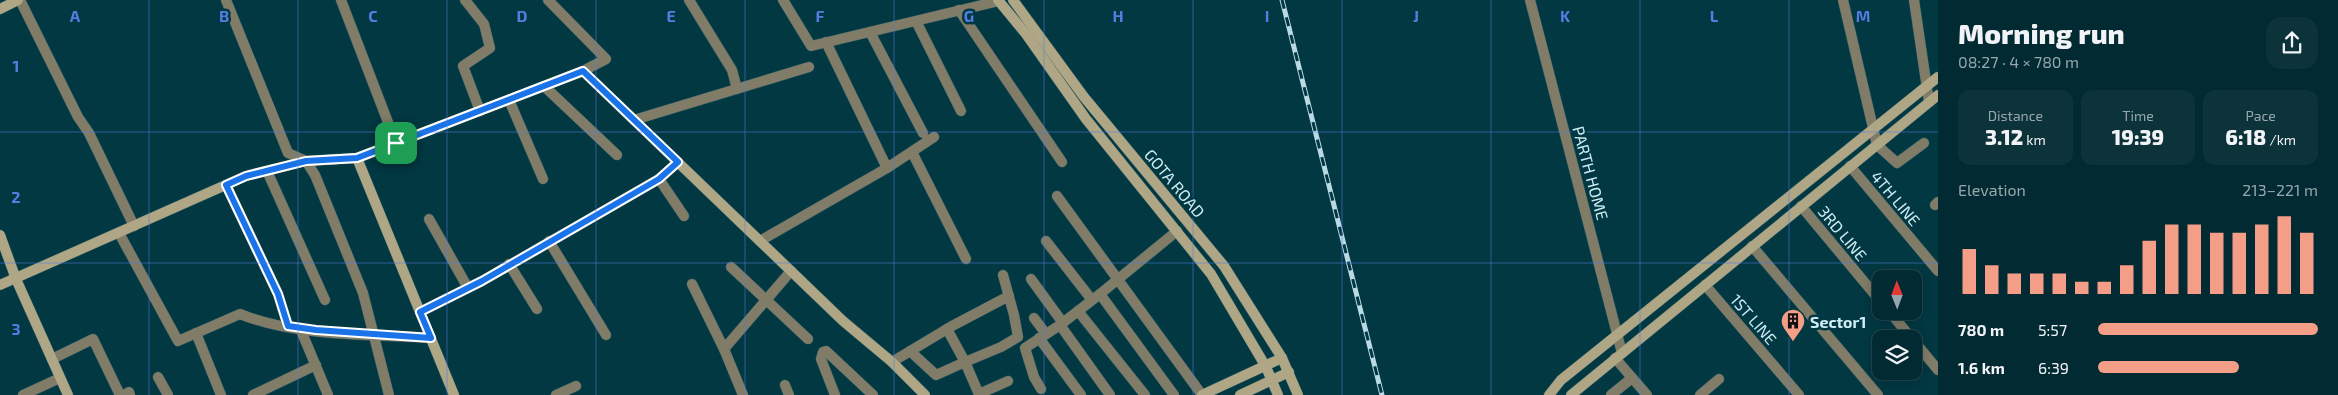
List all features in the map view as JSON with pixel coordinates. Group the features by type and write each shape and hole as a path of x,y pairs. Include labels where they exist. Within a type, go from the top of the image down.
{"street":[{"path":"0,8 19,0 78,117 89,133 134,226"},
{"path":"226,0 288,153 306,161 315,175 363,293 389,395"},
{"path":"341,0 396,143"},
{"path":"465,0 484,24 490,48 463,66 480,111"},
{"path":"0,285 226,185 267,171 306,161 357,158 583,71 606,59 548,0"},
{"path":"689,0 732,70 737,89"},
{"path":"782,0 811,46 998,0"},
{"name":"GOTA ROAD","path":"998,0 1026,34 1086,119 1211,274 1266,366 1278,395"},
{"name":"GOTA ROAD","path":"1013,0 1084,97 1224,266 1282,358 1298,395"},
{"name":"PARTH HOME","path":"1530,0 1617,335 1618,355"},
{"path":"1843,0 1877,145 1897,163 1924,143"},
{"path":"1914,0 1929,102"},
{"path":"959,10 1062,162"},
{"path":"916,20 961,111"},
{"path":"870,32 923,133"},
{"path":"826,42 887,168"},
{"path":"634,120 809,67"},
{"path":"583,71 843,321 892,362 925,395"},
{"path":"1549,395 1561,380 1938,77"},
{"path":"544,86 617,155"},
{"path":"1571,395 1938,96"},
{"path":"509,100 543,179"},
{"path":"760,241 887,168 934,137"},
{"path":"912,152 966,259"},
{"path":"357,158 454,395"},
{"path":"420,312 468,288 659,179 678,162"},
{"name":"4TH LINE","path":"1850,166 1938,271"},
{"path":"267,171 325,300"},
{"path":"659,179 684,216"},
{"path":"226,185 278,294 288,326"},
{"path":"1057,196 1202,395 1282,358"},
{"name":"3RD LINE","path":"1801,206 1872,291"},
{"path":"428,219 468,288"},
{"path":"1041,389 1034,377 1024,348 1061,324 1177,231"},
{"path":"119,233 178,341 240,314 258,322 300,328 431,338"},
{"path":"0,235 16,278 68,395"},
{"path":"549,241 606,335"},
{"path":"1046,241 1096,297 1174,395"},
{"path":"1752,246 1878,395"},
{"path":"509,264 537,309"},
{"path":"731,267 808,339"},
{"path":"724,349 791,271"},
{"path":"910,351 936,376 1001,347 1018,337 1003,275"},
{"path":"1031,279 1110,395"},
{"path":"692,284 724,349 743,395"},
{"name":"1ST LINE","path":"1705,285 1799,395"},
{"path":"892,362 947,329 1009,296"},
{"path":"1078,310 1146,395"},
{"path":"1034,318 1043,336 1081,395"},
{"path":"1896,320 1905,330"},
{"path":"300,328 328,395"},
{"path":"947,329 965,362 978,392 981,393 1008,381"},
{"path":"196,333 222,395"},
{"path":"52,359 93,339 122,395 128,392 130,395"},
{"path":"835,395 822,359 823,352 826,351 873,395"},
{"path":"1922,351 1938,370"},
{"path":"1618,355 1632,378 1647,395"},
{"path":"253,395 316,366"},
{"path":"1240,395 1289,372"},
{"path":"158,377 168,395"},
{"path":"23,395 60,378"},
{"path":"1611,395 1632,378"},
{"path":"1700,395 1719,379"},
{"path":"556,395 576,386"}],"railway":[{"path":"1282,0 1382,395"}],"place":[{"name":"Sector1","path":"1793,342"}],"route":[{"path":"583,71 678,162 659,179 482,281 420,312 431,338 316,330 288,326 278,294 226,185 246,176 306,161 357,158 396,143 583,71"}]}
